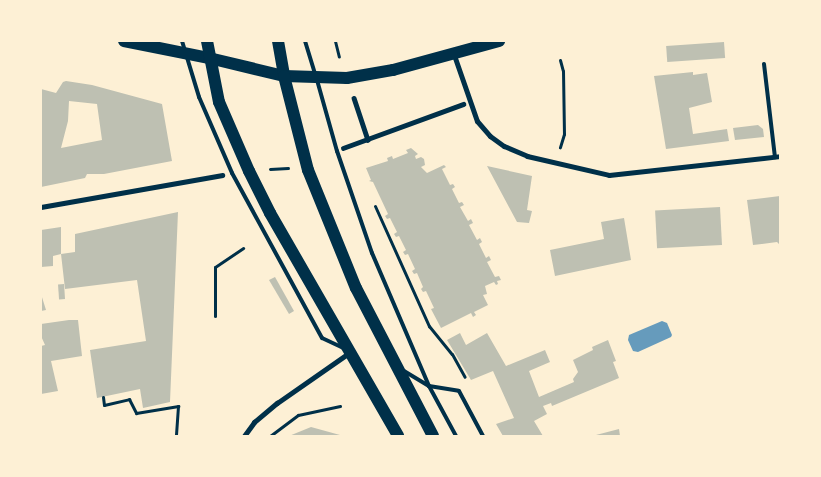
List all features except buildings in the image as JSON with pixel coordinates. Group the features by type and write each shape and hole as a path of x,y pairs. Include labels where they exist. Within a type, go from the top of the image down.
{"main road":[{"path":"124,41 145,47 184,47 209,58 284,76 316,78 347,78 393,70 454,55 498,41"},
{"path":"207,41 219,102 249,171 270,213 398,436"},
{"path":"278,41 284,76 308,170 356,288 433,436"}],"street":[{"path":"454,55 477,121 490,136 504,146 527,156 609,174 778,156"},
{"path":"354,98 368,140"},
{"path":"343,148 463,104"},
{"path":"41,207 222,175"},
{"path":"244,436 254,422 277,403 350,352"}],"lane":[{"path":"305,41 337,151 372,253 428,386 456,436"},
{"path":"184,47 199,97 232,173 322,338 350,352"},
{"path":"764,64 778,156"},
{"path":"395,365 428,386 459,391 483,436"}],"path":[{"path":"335,41 339,56"},
{"path":"560,60 563,71 564,134 560,147"},
{"path":"262,169 289,168"},
{"path":"373,202 429,326 452,354 466,378"},
{"path":"215,316 215,267 243,248"},
{"path":"103,397 104,405 129,399 136,413 178,406 176,436"},
{"path":"270,436 298,415 340,406"}],"water":[{"path":"662,321 667,323 672,335 671,337 638,352 633,351 628,340 629,335"}]}
